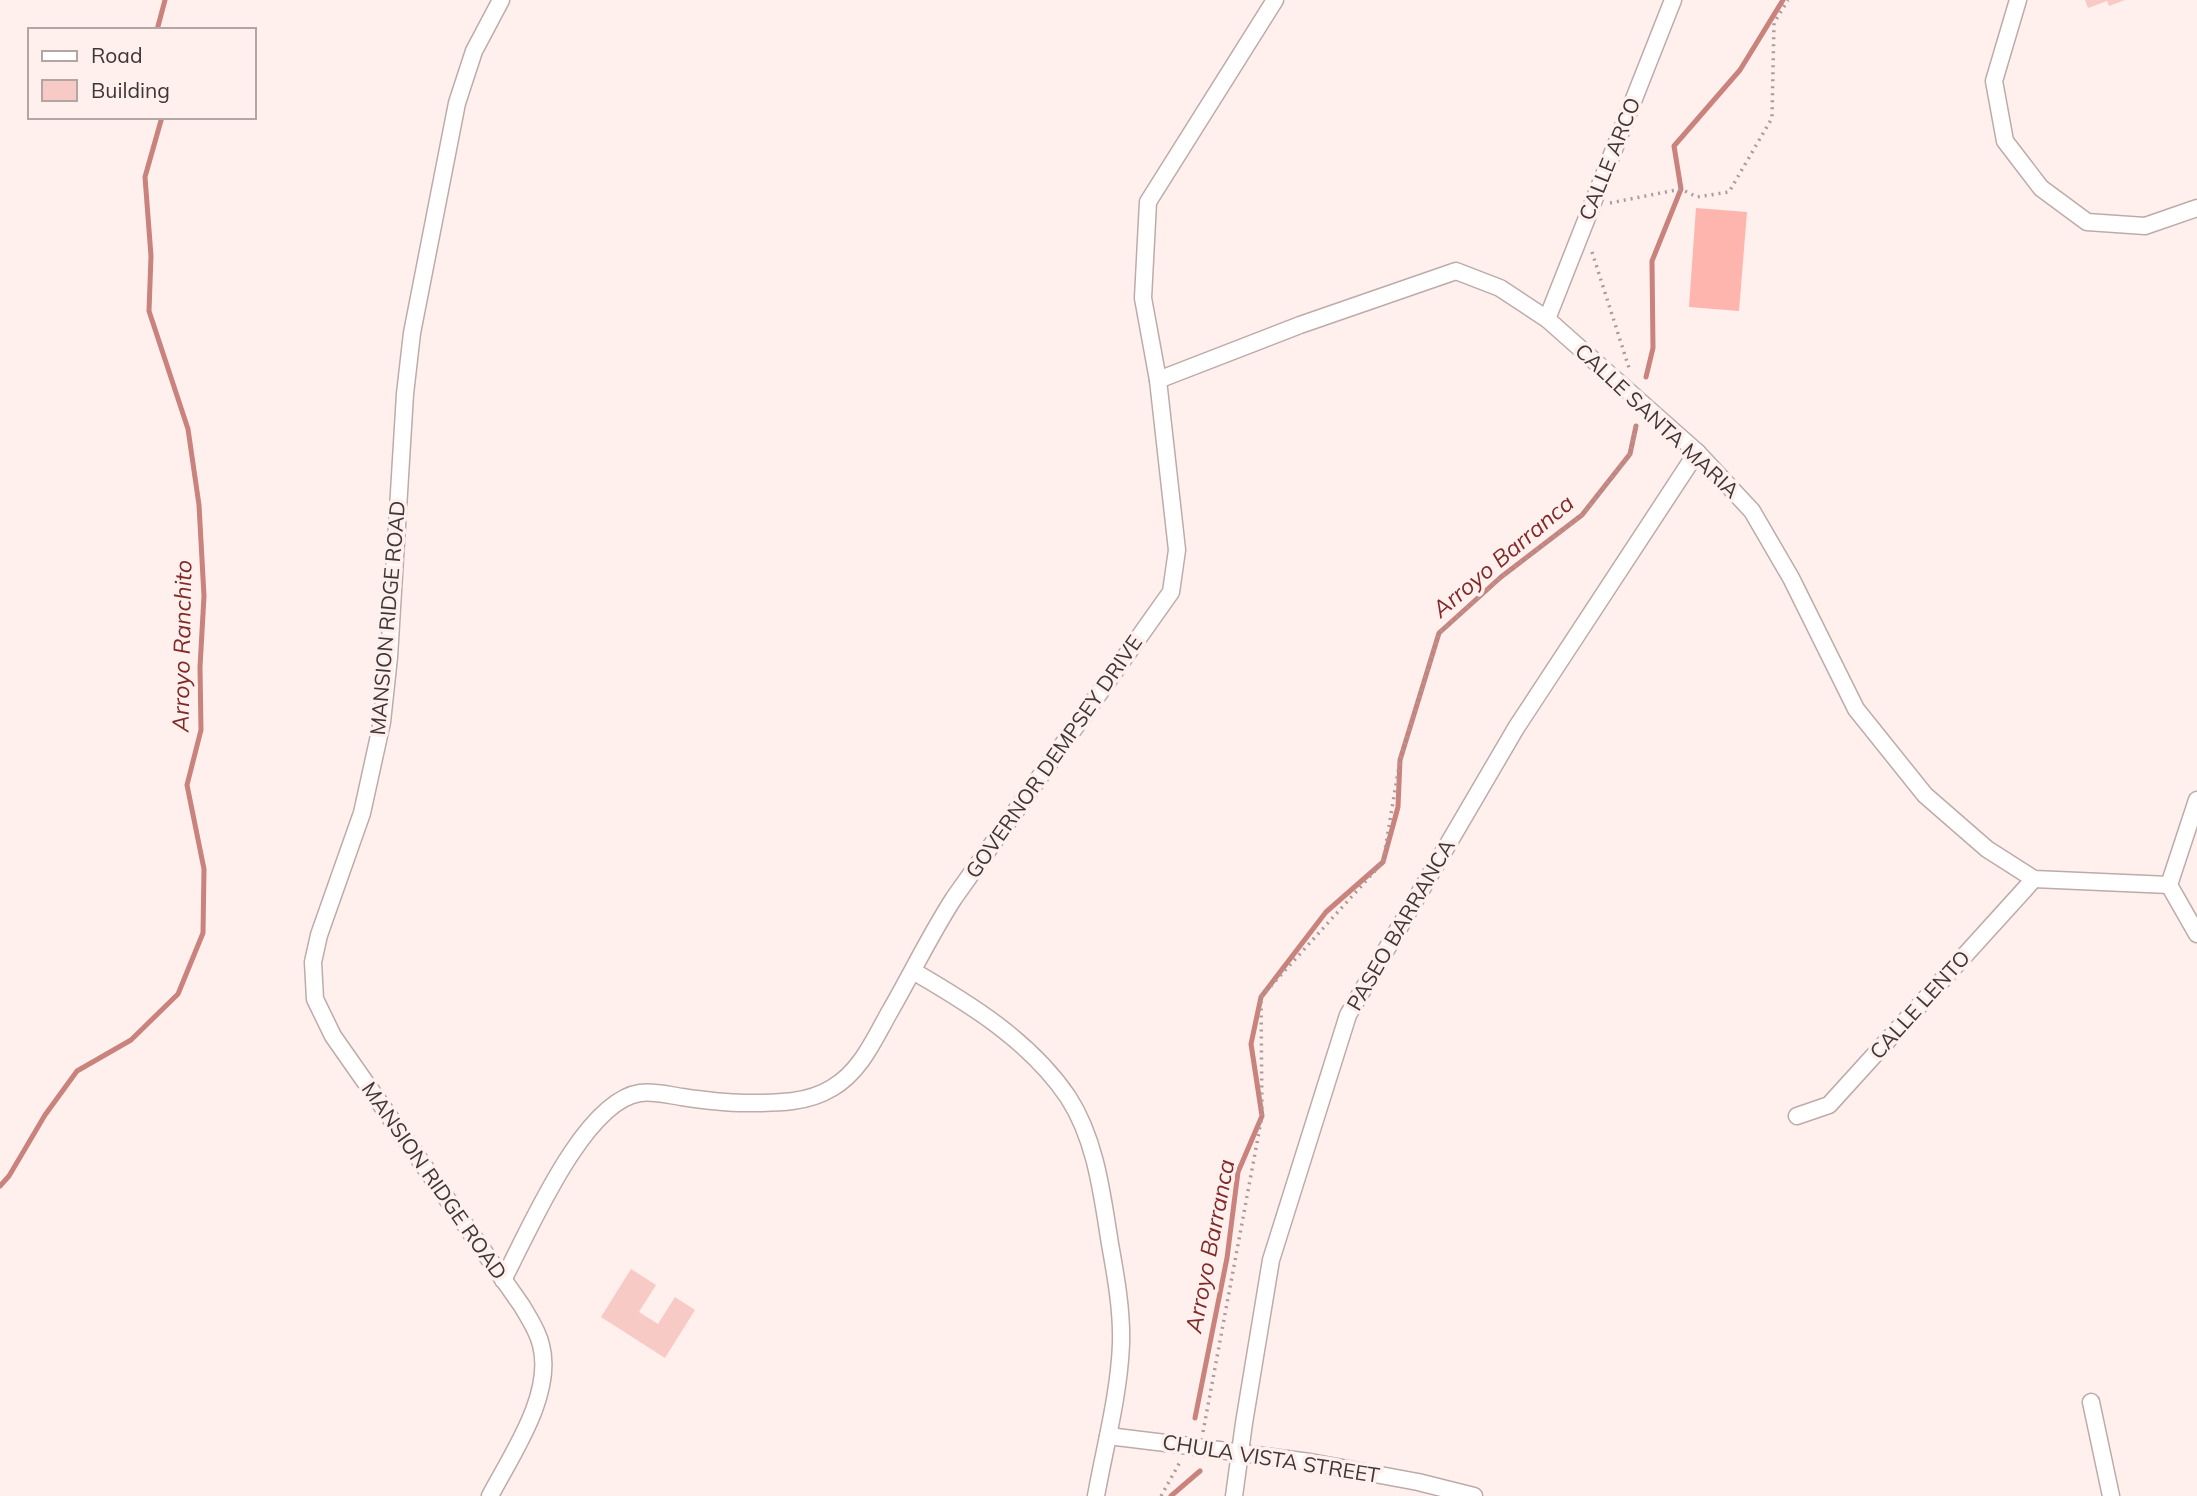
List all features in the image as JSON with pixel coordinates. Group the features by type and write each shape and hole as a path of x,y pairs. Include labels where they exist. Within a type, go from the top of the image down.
{"street":[{"name":"MANSION RIDGE ROAD","path":"490,1496 535,1407 544,1374 543,1354 538,1336 522,1306 328,1029 315,999 312,975 319,935 367,796 382,722 389,657 406,383 421,280 457,103 474,51 501,0"},
{"name":"GOVERNOR DEMPSEY DRIVE","path":"503,1280 573,1151 596,1120 618,1100 633,1094 650,1092 721,1102 798,1101 823,1093 843,1081 859,1063 954,898 1171,592 1177,550 1158,380 1143,298 1147,202 1275,0"},
{"name":"CALLE ARCO","path":"1547,319 1673,0"},
{"path":"2018,0 1994,81 2005,141 2041,188 2087,222 2145,226 2197,208"},
{"name":"CALLE SANTA MARIA","path":"1158,380 1300,325 1456,271 1500,288 1547,319 1641,402 1697,452 1752,511 1791,578 1856,709 1925,795 1987,849 2034,879"},
{"name":"PASEO BARRANCA","path":"1234,1496 1272,1260 1348,1015 1516,728 1697,452"},
{"path":"2197,800 2169,885 2197,934"},
{"path":"2034,879 2169,885"},
{"name":"CALLE LENTO","path":"1797,1116 1829,1105 2034,879"},
{"path":"913,971 980,1013 1017,1042 1062,1089 1082,1123 1098,1179 1120,1314 1120,1358 1096,1496"},
{"path":"2091,1402 2111,1496"},
{"name":"CHULA VISTA STREET","path":"1108,1436 1183,1450 1203,1442 1240,1452 1428,1484 1474,1496"}],"path":[{"path":"1609,203 1681,190 1697,197 1729,192 1772,118 1774,23 1788,0"},
{"path":"1203,1442 1262,1116 1261,997 1383,862 1400,760 1438,633 1501,578 1582,515 1630,454 1641,402 1591,250"},
{"path":"1161,1496 1183,1450"}],"shaded area":[{"path":"1696,208 1747,212 1739,311 1689,307"}],"building":[{"path":"2085,0 2125,0 2109,6 2107,1 2088,8"},
{"path":"631,1269 656,1285 639,1312 658,1324 675,1297 695,1310 665,1358 601,1317"}],"waterway":[{"name":"Arroyo Ranchito","path":"158,28 165,0"},
{"name":"Arroyo Barranca","path":"1646,377 1653,348 1652,261 1681,189 1674,146 1740,70 1783,0"},
{"name":"Arroyo Ranchito","path":"0,1186 9,1176 45,1115 77,1071 131,1040 178,994 203,933 204,869 187,785 201,730 200,667 204,596 199,505 188,429 149,311 151,256 145,177 161,119"},
{"name":"Arroyo Barranca","path":"1195,1418 1227,1258 1238,1172 1262,1116 1251,1044 1261,997 1326,912 1383,862 1398,807 1400,760 1439,633 1501,577 1582,515 1630,454 1636,426"},
{"path":"1171,1496 1200,1471"}]}
